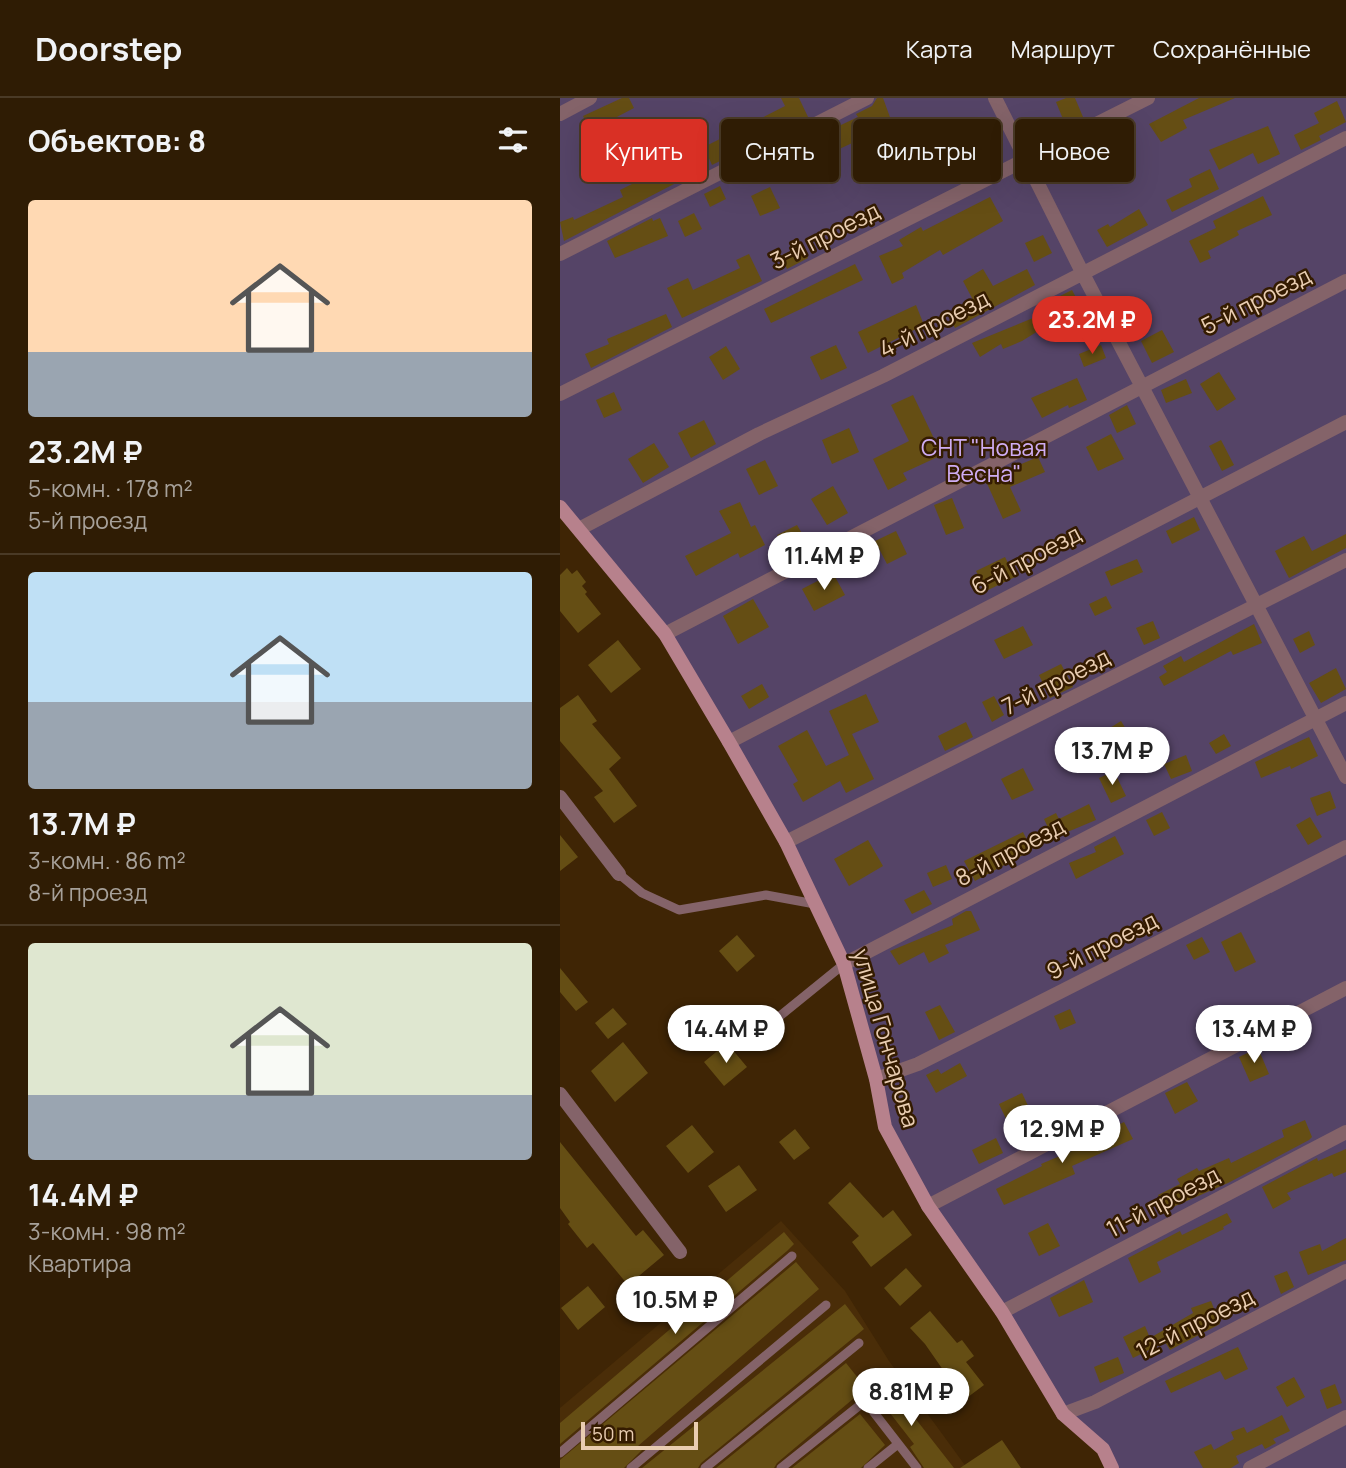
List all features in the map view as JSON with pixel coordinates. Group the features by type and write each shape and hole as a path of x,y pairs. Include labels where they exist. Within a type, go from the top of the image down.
{"street":[{"path":"560,114 590,98"},
{"path":"560,254 867,98"},
{"path":"995,98 1015,137"},
{"name":"3-й проезд","path":"1108,119 1148,98"},
{"name":"4-й проезд","path":"579,529 758,434 883,376 1346,138"},
{"name":"3-й проезд","path":"560,394 1015,167"},
{"path":"1037,182 1346,777"},
{"name":"5-й проезд","path":"665,634 1142,384 1346,281"},
{"name":"6-й проезд","path":"729,742 1200,495 1346,422"},
{"name":"улица Гончарова","path":"560,507 665,634 729,742 786,842 844,964 876,1079 885,1126 928,1206 1002,1312 1063,1414 1103,1449 1112,1468"},
{"name":"7-й проезд","path":"786,842 1346,561"},
{"name":"8-й проезд","path":"844,964 1346,703"},
{"path":"560,797 619,874"},
{"name":"9-й проезд","path":"876,1079 918,1064 1346,847"},
{"path":"928,1206 1346,988"},
{"path":"560,1094 680,1252"},
{"name":"11-й проезд","path":"1002,1312 1346,1132"},
{"name":"12-й проезд","path":"1063,1414 1095,1402 1346,1271"},
{"path":"1250,1468 1346,1417"}],"lane":[{"path":"619,874 642,893 679,910 766,895 816,904"},
{"path":"754,1037 844,964"},
{"path":"560,1453 792,1256"},
{"path":"631,1468 826,1305"},
{"path":"705,1468 859,1343"},
{"path":"782,1468 865,1401 917,1468"},
{"path":"868,1468 898,1444"}],"shaded area":[{"path":"781,1221 845,1291 889,1361 967,1468 560,1468 560,1408"}],"green space":[{"name":"СНТ \"Новая Весна\"","path":"560,98 1346,98 1346,1468 1112,1468 1063,1414 885,1127 844,964 786,842 665,634 560,507"}],"building":[{"path":"622,98 629,98 634,108 613,119 584,119 583,116"},
{"path":"781,98 799,98 808,117 759,119 785,106"},
{"path":"877,98 883,98 891,119 854,119 858,117 856,114 872,106"},
{"path":"1075,98 1083,117 1063,119 1056,102"},
{"path":"1199,98 1235,98 1183,120 1187,128 1161,142 1149,124"},
{"path":"1337,101 1346,122 1319,136 1321,140 1301,150 1294,135 1319,123 1314,113"},
{"path":"853,119 853,143 839,149 839,126"},
{"path":"1268,126 1280,154 1258,164 1253,153 1219,170 1209,150"},
{"path":"721,138 721,160 712,165 707,145"},
{"path":"1210,169 1219,189 1172,212 1166,200 1192,187 1189,179"},
{"path":"636,182 676,183 564,241 560,222 573,217 574,220 623,197 620,190"},
{"path":"720,186 726,199 710,207 704,194"},
{"path":"770,187 780,208 760,216 751,196"},
{"path":"1263,196 1272,215 1237,231 1239,235 1208,251 1211,258 1200,263 1189,241 1216,228 1213,221"},
{"path":"990,197 1003,221 943,255 940,250 902,273 904,278 892,284 879,256 903,246 899,240 921,227 923,231"},
{"path":"1139,209 1148,225 1107,247 1097,230 1108,224 1110,227"},
{"path":"694,213 702,229 685,237 678,221"},
{"path":"652,218 653,221 660,218 668,236 615,258 607,241"},
{"path":"1043,235 1052,253 1034,262 1025,243"},
{"path":"801,246 808,258 787,269 781,256"},
{"path":"749,254 762,281 682,318 667,288 688,278 693,290 740,268 736,260"},
{"path":"855,264 863,280 771,323 764,309"},
{"path":"983,269 993,286 1027,269 1035,285 955,328 948,315 973,300 963,281"},
{"path":"1072,290 1080,305 1022,341 1003,349 1001,344 980,357 972,343 1033,318 1055,306 1052,300"},
{"path":"916,305 924,325 868,353 858,332"},
{"path":"666,314 672,327 591,368 585,354 609,344 607,339"},
{"path":"1162,330 1174,352 1152,363 1141,341"},
{"path":"836,345 847,368 821,380 810,357"},
{"path":"1101,345 1106,358 1084,367 1079,354"},
{"path":"726,346 740,369 723,380 709,357"},
{"path":"1219,372 1236,399 1217,411 1200,384"},
{"path":"1077,378 1087,400 1069,408 1068,405 1042,418 1031,398"},
{"path":"1186,379 1192,393 1166,403 1161,390"},
{"path":"614,392 622,410 604,418 596,400"},
{"path":"913,395 942,455 903,473 907,480 888,490 873,459 909,441 891,405"},
{"path":"1127,405 1136,424 1117,433 1109,415"},
{"path":"704,420 716,444 691,458 678,433"},
{"path":"849,428 859,452 832,464 822,440"},
{"path":"1111,434 1124,459 1098,471 1086,447"},
{"path":"1221,440 1234,465 1222,471 1209,446"},
{"path":"654,443 669,467 643,483 628,459"},
{"path":"1038,457 1045,472 1010,487 1021,511 1003,519 985,479"},
{"path":"765,460 778,486 759,495 746,469"},
{"path":"833,486 848,513 827,525 811,499"},
{"path":"952,498 964,528 946,535 934,505"},
{"path":"740,502 751,527 755,525 765,545 740,558 738,553 696,576 685,556 731,533 719,511"},
{"path":"1194,517 1200,530 1172,544 1166,531"},
{"path":"797,525 807,542 787,553 777,535"},
{"path":"896,531 907,554 887,564 875,541"},
{"path":"1346,534 1346,548 1289,578 1275,551 1304,536 1312,551"},
{"path":"1005,557 1015,577 986,591 976,571"},
{"path":"1137,559 1143,572 1111,586 1105,572"},
{"path":"567,568 572,574 577,570 586,582 582,586 587,592 585,594 601,614 578,633 560,611 560,575"},
{"path":"833,573 845,595 814,611 802,589"},
{"path":"1106,596 1112,608 1095,616 1089,604"},
{"path":"753,599 769,627 738,644 723,616"},
{"path":"1153,621 1160,638 1144,645 1136,628"},
{"path":"1254,624 1262,643 1233,655 1231,651 1164,686 1159,677 1167,672 1163,666 1181,656 1184,662"},
{"path":"1023,626 1033,645 1004,659 994,640"},
{"path":"1309,631 1315,645 1300,653 1293,639"},
{"path":"618,640 641,669 611,693 588,665"},
{"path":"1061,664 1073,687 1050,698 1039,675"},
{"path":"1336,668 1346,689 1321,703 1309,683"},
{"path":"762,684 769,697 749,709 741,696"},
{"path":"866,694 879,722 852,734 874,779 846,793 840,781 803,802 793,784 798,781 778,746 807,730 826,766 849,755 829,711"},
{"path":"578,695 597,721 592,724 621,758 609,769 637,806 614,823 594,797 603,791 560,741 560,708"},
{"path":"994,696 1004,715 992,722 982,702"},
{"path":"1121,721 1129,734 1078,760 1070,745 1092,734 1094,738"},
{"path":"966,722 973,737 945,751 938,736"},
{"path":"1224,734 1231,746 1216,754 1209,743"},
{"path":"1309,737 1318,756 1291,769 1290,766 1261,778 1255,762"},
{"path":"1186,755 1192,771 1171,779 1164,764"},
{"path":"1023,768 1034,790 1012,800 1001,779"},
{"path":"1114,771 1126,796 1111,803 1099,778"},
{"path":"1330,791 1336,808 1317,816 1310,798"},
{"path":"1089,804 1096,820 1053,838 1044,819 1056,813 1059,819"},
{"path":"1162,812 1170,828 1154,836 1146,820"},
{"path":"1310,817 1322,837 1308,845 1296,825"},
{"path":"1023,832 1032,850 975,881 964,861"},
{"path":"560,835 578,857 560,871"},
{"path":"1115,836 1124,854 1076,879 1069,863 1096,852 1094,847"},
{"path":"868,840 883,866 849,886 834,859"},
{"path":"946,865 952,879 933,887 927,873"},
{"path":"924,890 932,904 912,914 904,900"},
{"path":"971,911 980,930 945,945 949,953 929,963 924,952 899,965 890,951 953,925 952,919"},
{"path":"1241,932 1256,962 1235,972 1221,942"},
{"path":"737,935 755,956 737,972 719,951"},
{"path":"1202,937 1210,952 1194,960 1186,945"},
{"path":"560,968 588,1002 576,1011 560,992"},
{"path":"940,1005 955,1032 939,1040 925,1012"},
{"path":"1236,1005 1247,1025 1235,1031 1225,1010"},
{"path":"613,1008 627,1024 608,1039 595,1023"},
{"path":"1070,1009 1076,1023 1060,1030 1054,1016"},
{"path":"623,1042 648,1073 615,1102 591,1071"},
{"path":"727,1043 747,1067 724,1086 704,1062"},
{"path":"1258,1048 1269,1074 1250,1082 1239,1057"},
{"path":"960,1063 967,1076 936,1093 926,1075 938,1069 941,1074"},
{"path":"1187,1082 1198,1101 1175,1114 1165,1093"},
{"path":"1022,1093 1031,1112 1008,1123 999,1104"},
{"path":"1305,1120 1312,1137 1309,1140 1228,1183 1166,1210 1158,1195 1180,1184 1177,1179 1197,1168 1199,1171 1229,1158 1231,1163 1284,1137 1282,1130"},
{"path":"1124,1122 1133,1139 1072,1166 1075,1174 1004,1205 996,1189 1042,1166 1041,1164 1100,1139 1098,1135"},
{"path":"692,1125 714,1152 688,1173 666,1146"},
{"path":"795,1129 810,1148 794,1160 779,1142"},
{"path":"996,1138 1003,1153 979,1164 972,1150"},
{"path":"560,1142 636,1236 643,1230 664,1255 628,1285 593,1243 587,1248 568,1224 570,1222 560,1208"},
{"path":"1346,1149 1346,1172 1334,1177 1332,1173 1287,1193 1291,1199 1273,1209 1262,1187 1317,1158 1318,1161"},
{"path":"739,1165 757,1190 726,1212 708,1186"},
{"path":"850,1182 883,1218 893,1210 912,1235 871,1267 852,1242 859,1236 828,1203"},
{"path":"1227,1213 1232,1222 1223,1227 1224,1229 1157,1262 1161,1272 1139,1283 1128,1258 1180,1231 1182,1235"},
{"path":"1048,1223 1060,1246 1039,1256 1028,1233"},
{"path":"784,1232 794,1244 787,1251 560,1444 560,1423"},
{"path":"1346,1238 1346,1260 1308,1275 1299,1252 1320,1244 1322,1251"},
{"path":"796,1262 819,1289 638,1446 642,1450 624,1468 560,1468 560,1460"},
{"path":"906,1268 922,1286 900,1306 884,1288"},
{"path":"1287,1271 1294,1287 1281,1294 1274,1276"},
{"path":"1084,1280 1093,1302 1059,1317 1050,1298"},
{"path":"588,1286 605,1307 578,1330 561,1308"},
{"path":"1211,1301 1220,1324 1170,1350 1165,1342 1133,1358 1123,1337 1145,1326 1150,1338 1193,1313 1191,1308"},
{"path":"845,1304 864,1329 698,1468 642,1468"},
{"path":"930,1311 957,1343 962,1340 974,1356 966,1362 984,1385 964,1400 925,1344 910,1328"},
{"path":"1238,1347 1248,1369 1225,1380 1220,1371 1171,1393 1165,1381"},
{"path":"1118,1357 1124,1373 1100,1383 1094,1367"},
{"path":"846,1363 866,1388 774,1468 716,1468"},
{"path":"883,1377 954,1468 924,1468 910,1447 914,1444 869,1386"},
{"path":"1294,1377 1305,1397 1287,1407 1276,1387"},
{"path":"1335,1384 1342,1403 1327,1409 1320,1390"},
{"path":"860,1414 885,1445 861,1468 792,1468"},
{"path":"1282,1415 1290,1431 1273,1439 1276,1443 1265,1449 1262,1444 1236,1456 1239,1463 1231,1468 1203,1468 1194,1452 1211,1444 1214,1450 1234,1439 1231,1432 1244,1427 1247,1433"},
{"path":"1002,1440 1021,1468 960,1468"}]}
